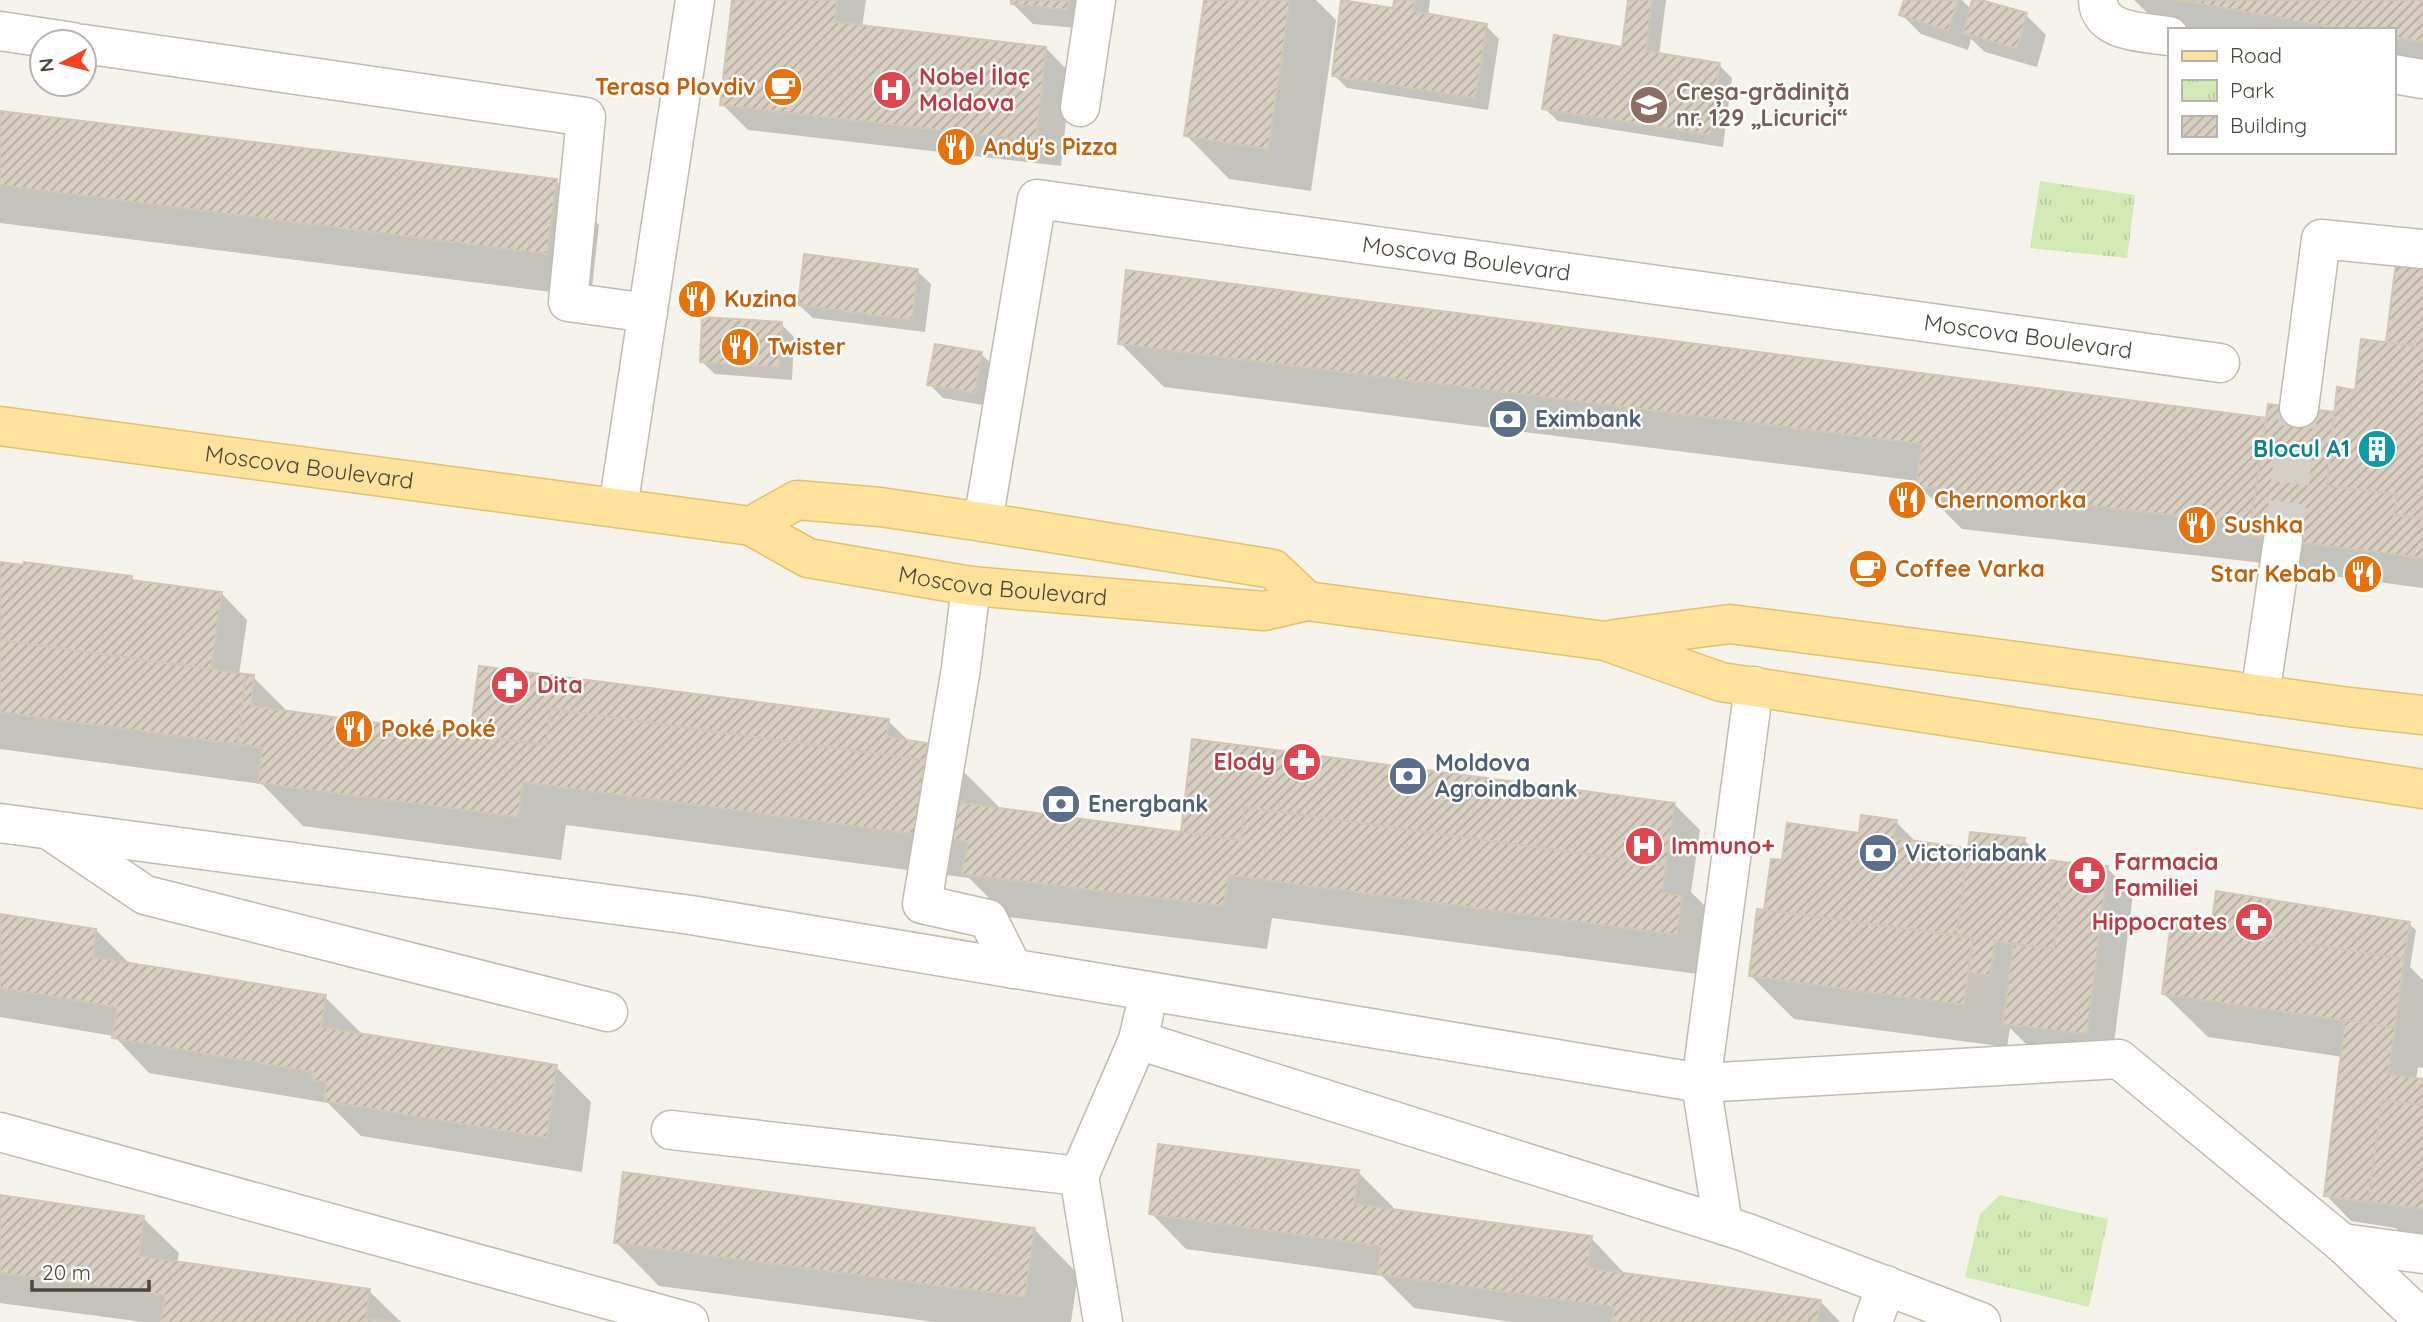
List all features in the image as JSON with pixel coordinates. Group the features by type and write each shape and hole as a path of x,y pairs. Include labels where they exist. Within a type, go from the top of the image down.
{"main road":[{"name":"Moscova Boulevard","path":"0,426 751,526 808,558 971,586 1264,611 1307,601 1605,640 1721,682 2423,789"},
{"path":"751,526 797,500 880,507 1273,569 1307,601"},
{"name":"Moscova Boulevard","path":"1605,640 1730,624 2423,715"}],"street":[{"path":"618,508 695,0"},
{"path":"1080,107 1096,0"},
{"path":"2098,0 2102,16 2110,24 2168,36"},
{"path":"0,32 28,36"},
{"path":"98,46 586,117 568,302 648,313"},
{"path":"2395,74 2423,79"},
{"name":"Moscova Boulevard","path":"984,522 1037,199 2220,363"},
{"path":"2299,408 2321,239 2423,249"},
{"path":"2260,695 2283,540"},
{"path":"971,586 961,668 922,904 988,919 1013,969"},
{"path":"1723,1225 1702,1083 1754,686"},
{"path":"0,824 691,915 1702,1083 2119,1059 2342,1243 2423,1320"},
{"path":"48,830 145,895 608,1012"},
{"path":"1103,1322 1079,1176 1138,1040 1150,992"},
{"path":"1138,1040 1723,1225 1981,1322"},
{"path":"671,1130 1079,1176"},
{"path":"0,1132 689,1322"},
{"path":"2342,1243 2423,1254"},
{"path":"1873,1322 1886,1285"}],"green space":[{"path":"2040,181 2135,195 2127,258 2030,248"},
{"path":"2000,1195 2108,1219 2089,1307 1965,1277 1980,1214"}],"building":[{"path":"732,0 837,0 835,22 1046,47 1036,141 720,105"},
{"path":"1011,0 1069,0 1068,10 1011,4"},
{"path":"1204,0 1290,0 1268,149 1184,136"},
{"path":"1341,0 1393,8 1394,0 1415,0 1413,11 1487,24 1475,98 1332,76"},
{"path":"1628,0 1652,0 1646,51 1720,63 1710,135 1542,109 1554,35 1622,47"},
{"path":"1904,0 1958,0 1948,31 1899,15"},
{"path":"1972,0 2027,13 2017,49 1963,33"},
{"path":"2177,0 2423,0 2423,42 2395,37 2395,28 2340,28"},
{"path":"0,111 557,179 547,254 0,185"},
{"path":"804,254 918,269 912,320 798,305"},
{"path":"2396,262 2423,265 2423,347 2386,342"},
{"path":"1126,270 2267,418 2251,524 1916,486 1922,444 1118,344"},
{"path":"702,317 782,322 779,367 700,362"},
{"name":"Blocul A1","path":"2361,339 2423,347 2423,519 2394,515 2397,494 2327,486 2337,387 2355,390"},
{"path":"935,344 982,352 975,393 927,385"},
{"path":"2268,404 2334,412 2327,486 2397,494 2394,515 2423,519 2423,558 2249,536"},
{"path":"0,562 23,565 24,562 132,576 131,580 222,592 211,669 0,640"},
{"path":"0,640 246,674 238,744 0,712"},
{"path":"479,666 889,719 887,737 927,743 926,761 551,709 546,745 470,735"},
{"path":"246,674 254,675 251,706 546,745 551,709 960,765 954,802 1241,840 1244,807 1666,865 1662,893 1682,896 1677,935 1229,875 1224,906 962,874 968,841 523,782 518,817 258,783 262,748 238,744"},
{"path":"1192,739 1675,803 1666,865 1244,807 1241,840 1181,832"},
{"path":"1861,815 1897,820 1894,838 1968,848 1957,935 1764,910 1771,859 1782,860 1787,823 1859,833"},
{"path":"1970,832 2025,838 2022,856 2064,862 2054,949 1995,941 1990,976 1969,972 1973,938 1957,935"},
{"path":"2064,862 2108,866 2087,1034 2003,1024 2013,944 2054,949"},
{"path":"2216,891 2410,922 2404,959 2211,929"},
{"path":"1757,909 1973,938 1964,1005 1749,976"},
{"path":"0,914 96,929 93,957 326,995 321,1027 557,1065 547,1138 324,1101 326,1082 312,1080 313,1072 112,1038 117,1007 0,988"},
{"path":"2171,922 2404,959 2395,1028 2162,994"},
{"path":"2345,1020 2395,1028 2388,1074 2423,1079 2423,1105 2382,1100 2368,1202 2324,1196"},
{"path":"2382,1100 2423,1105 2423,1209 2368,1202"},
{"path":"1158,1144 1359,1170 1354,1204 1592,1236 1588,1268 1821,1300 1817,1322 1612,1322 1614,1307 1377,1274 1381,1246 1149,1214"},
{"path":"623,1172 1035,1228 1025,1297 614,1243"},
{"path":"0,1195 144,1216 139,1256 370,1289 366,1318 395,1322 161,1322 165,1295 0,1273"}],"tunnel":[{"path":"2283,540 2299,408"}],"place":[{"name":"Terasa Plovdiv","path":"783,87"},
{"name":"Nobel İlaç Moldova","path":"892,90"},
{"name":"Creșa-grădiniță nr. 129 „Licurici“","path":"1649,105"},
{"name":"Andy's Pizza","path":"956,147"},
{"name":"Kuzina","path":"697,299"},
{"name":"Twister","path":"740,347"},
{"name":"Eximbank","path":"1508,419"},
{"name":"Blocul A1","path":"2377,449"},
{"name":"Chernomorka","path":"1907,500"},
{"name":"Sushka","path":"2197,525"},
{"name":"Coffee Varka","path":"1868,569"},
{"name":"Star Kebab","path":"2363,574"},
{"name":"Dita","path":"510,685"},
{"name":"Poké Poké","path":"354,729"},
{"name":"Elody","path":"1302,762"},
{"name":"Moldova Agroindbank","path":"1408,776"},
{"name":"Energbank","path":"1061,804"},
{"name":"Immuno+","path":"1644,846"},
{"name":"Victoriabank","path":"1878,853"},
{"name":"Farmacia Familiei","path":"2087,875"},
{"name":"Hippocrates","path":"2254,922"}]}
